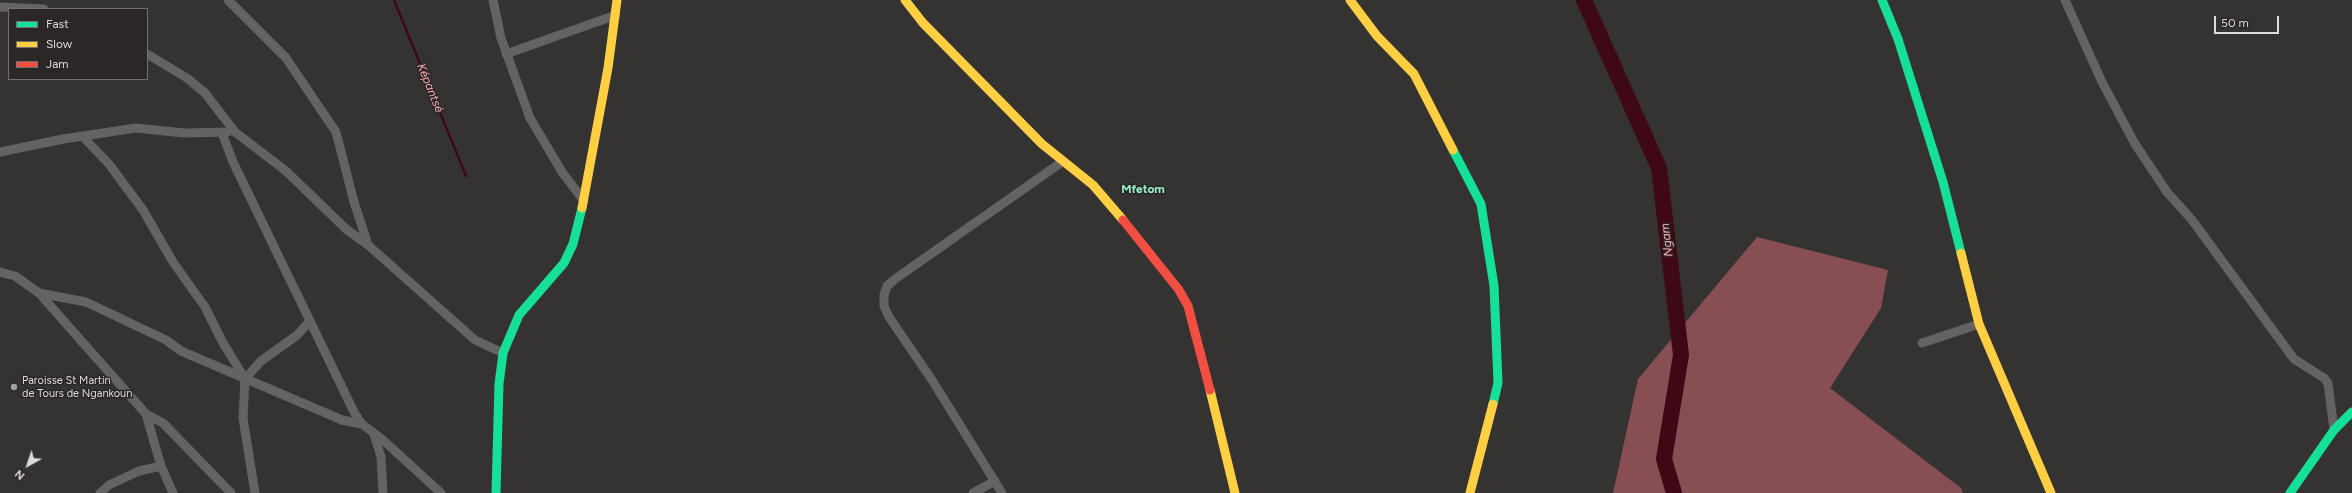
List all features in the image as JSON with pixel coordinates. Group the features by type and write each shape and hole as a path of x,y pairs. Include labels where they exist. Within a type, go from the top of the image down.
{"street":[{"path":"228,0 286,58 336,132 354,202 368,245"},
{"path":"493,0 506,54 530,118 562,172 584,201"},
{"path":"496,493 499,384 503,353 519,315 569,255 584,201 616,15 617,0"},
{"path":"905,0 929,28 1062,162 1093,185 1108,201 1161,270 1179,290 1188,306 1198,338 1236,493"},
{"path":"1350,0 1377,36 1414,74 1481,204 1494,286 1498,383 1470,493"},
{"path":"1882,0 1898,39 1943,182 1979,324 2051,493"},
{"path":"2065,0 2102,82 2135,144 2167,192 2192,220 2294,359 2324,378 2328,383 2334,430"},
{"path":"0,7 22,8"},
{"path":"506,54 616,15"},
{"path":"148,55 187,78 205,94 235,132 286,171 346,229 368,245 475,340 503,353"},
{"path":"0,152 63,139 136,128 184,133 235,132"},
{"path":"222,133 233,162 350,405 362,424 441,493"},
{"path":"83,137 114,170 143,210 172,262 205,307 223,343 246,379"},
{"path":"1002,493 932,380 889,317 884,306 884,295 887,286 900,274 1062,162"},
{"path":"0,272 15,276 39,293 146,414 163,423 231,493"},
{"path":"39,293 86,302 166,340 181,351 342,420 362,424"},
{"path":"254,493 243,418 246,379 261,361 296,336 310,322"},
{"path":"1922,343 1979,324"},
{"path":"2290,493 2334,430 2352,412"},
{"path":"146,414 161,466 174,493"},
{"path":"374,434 381,457 383,493"},
{"path":"100,493 109,484 139,470 161,466"},
{"path":"973,493 995,481"}],"shaded area":[{"path":"1757,237 1888,270 1881,308 1830,388 1961,488 1963,493 1613,493 1638,379"}],"waterway":[{"name":"Képantsé","path":"394,0 466,176"},
{"name":"Ngam","path":"1584,0 1659,168 1681,355 1664,459 1674,493"}],"traffic: fast":[{"path":"1882,0 1898,39 1943,182 1961,253"},
{"path":"1453,150 1481,204 1494,286 1498,383 1493,404"},
{"path":"496,493 499,384 503,353 519,315 564,263 573,244 582,208"},
{"path":"2290,493 2334,430 2352,412"}],"traffic: slow":[{"path":"582,208 608,68 617,0"},
{"path":"905,0 923,23 1042,144 1093,185 1123,220"},
{"path":"1350,0 1377,36 1414,74 1453,150"},
{"path":"1961,253 1979,324 2051,493"},
{"path":"1210,390 1235,493"},
{"path":"1470,493 1493,404"}],"traffic: jam":[{"path":"1123,220 1179,290 1188,306 1210,390"}],"place":[{"name":"Paroisse St Martin de Tours de Ngankoun","path":"14,387"}],"district":[{"name":"Mfetom","path":"1143,189"}]}
